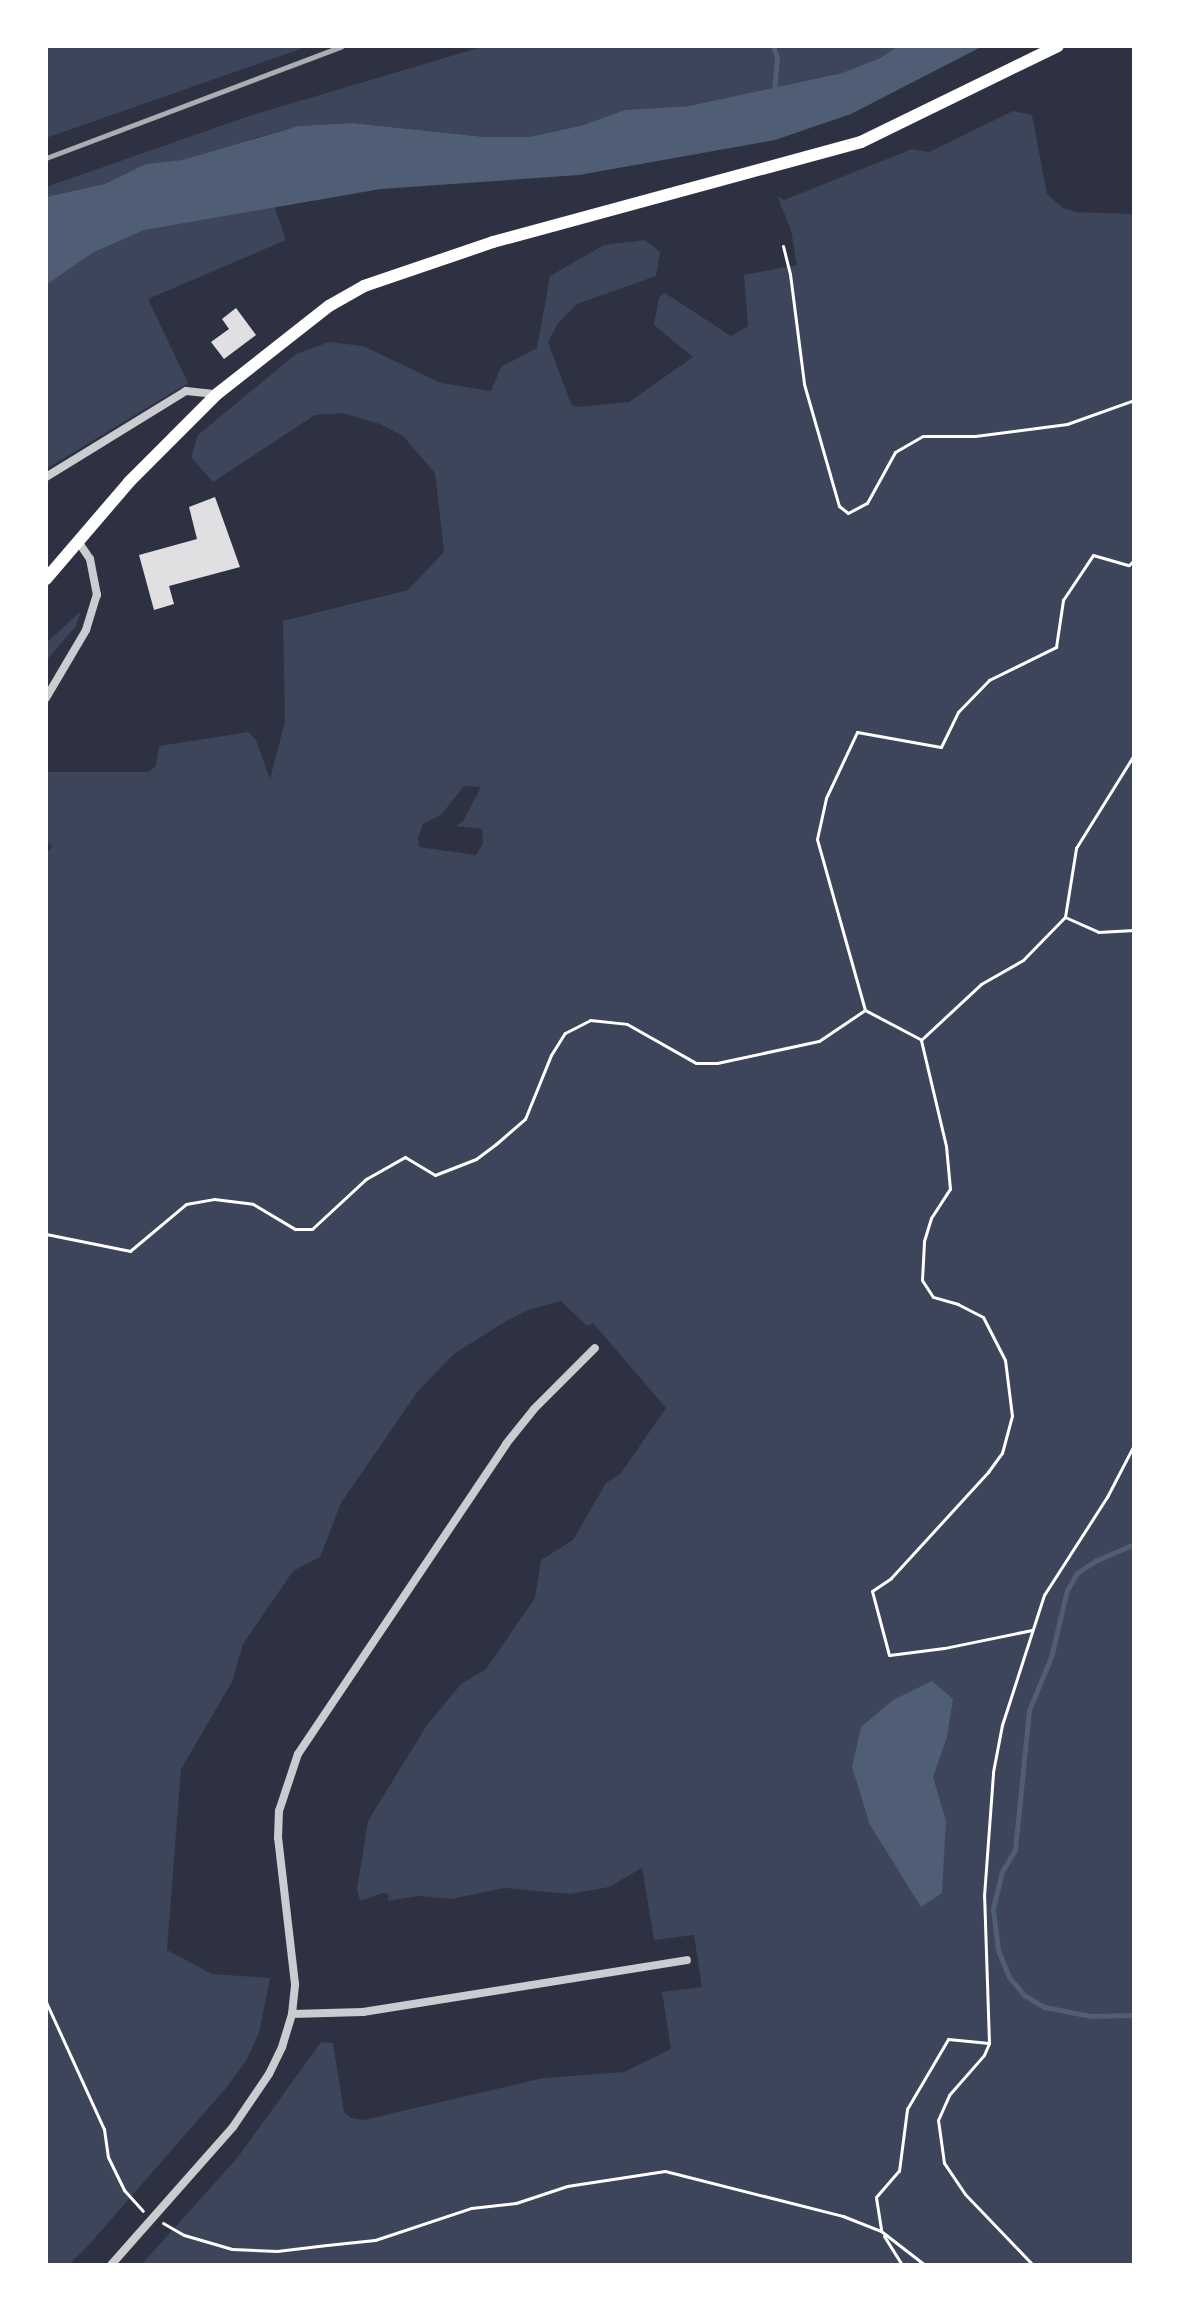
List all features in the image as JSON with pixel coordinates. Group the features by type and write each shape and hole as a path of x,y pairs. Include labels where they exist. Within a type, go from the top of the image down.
{"main road":[{"path":"46,579 129,482 217,394 329,306 364,286 493,242 861,142 1058,46"}],"street":[{"path":"46,477 186,391 217,394"},
{"path":"46,698 86,630 97,595 90,559 78,541"},
{"path":"111,2265 250,2104 282,2047 292,2014 294,1955 278,1866 279,1811 298,1754 506,1444 534,1409 595,1348"},
{"path":"292,2014 363,2012 687,1960"}],"path":[{"path":"783,246 804,384 839,506 848,513 867,503 895,452 923,436 975,436 1067,424 1134,400"},
{"path":"1032,1630 889,1655 872,1591 891,1578 988,1472 1002,1453 1012,1416 1005,1360 983,1317 958,1304 933,1297 922,1280 924,1241 931,1218 950,1189 946,1146 921,1040 865,1010 817,839 826,798 857,732 941,747 958,712 989,680 1056,647 1063,600 1093,555 1129,565 1134,560"},
{"path":"921,1040 981,984 1023,960 1065,917 1076,848 1134,755"},
{"path":"1065,917 1098,932 1134,930"},
{"path":"46,1234 130,1251 186,1204 214,1199 253,1204 295,1229 312,1229 366,1179 405,1157 435,1175 486,1151 525,1119 551,1055 565,1033 590,1020 627,1024 696,1063 717,1063 819,1041 865,1010"},
{"path":"1033,2265 965,2194 944,2163 938,2138 938,2120 949,2095 984,2055 989,2043 984,1896 993,1772 1002,1725 1044,1595 1107,1497 1134,1445"},
{"path":"46,2002 104,2129 108,2157 124,2190 154,2218 184,2235 232,2249 277,2251 375,2240 471,2208 516,2203 567,2186 665,2171 843,2216 881,2231 925,2265"},
{"path":"902,2265 881,2231 876,2197 899,2171 907,2109 948,2039 989,2043"}],"shaded area":[{"path":"46,46 309,46 46,138"},
{"path":"485,46 898,46 880,58 842,73 689,106 625,110 580,126 528,137 485,137 352,123 298,126 251,139 286,240 148,299 188,383 46,469 46,187 249,116"},
{"path":"898,46 983,46 851,114 775,140 579,175 381,189 144,230 92,253 46,285 46,197 105,184 146,164 183,160 298,126 352,123 485,137 528,137 580,126 625,110 689,106 842,73 880,58"},
{"path":"1013,111 1032,115 1047,194 1063,208 1076,212 1134,214 1134,2265 141,2265 238,2157 321,2042 333,2043 344,2112 351,2118 364,2120 543,2078 624,2072 671,2049 662,1992 702,1987 694,1935 654,1940 642,1868 609,1887 570,1894 504,1888 451,1899 419,1896 388,1901 389,1894 383,1893 360,1901 357,1889 368,1821 427,1725 461,1684 486,1669 535,1598 541,1560 573,1540 606,1483 621,1473 666,1408 593,1323 587,1326 561,1301 528,1310 506,1321 454,1354 418,1391 341,1503 320,1557 293,1571 243,1644 232,1682 181,1769 167,1950 212,1974 270,1978 259,2033 246,2061 226,2088 87,2247 69,2265 46,2265 46,855 52,846 46,841 46,772 149,772 156,765 159,746 249,732 256,740 270,779 285,721 283,621 408,590 444,552 435,473 403,436 380,424 342,413 315,415 213,482 191,457 198,435 296,354 329,342 363,346 441,383 491,391 501,367 537,348 550,276 604,245 645,240 660,252 656,276 577,304 558,323 548,342 571,404 576,407 629,402 693,357 654,325 659,297 665,293 731,336 748,326 744,275 797,265 791,230 777,196 784,200 912,149 929,152","holes":["464,786 481,787 463,821 456,826 482,829 483,843 476,855 419,847 418,838 423,824 441,815"]},
{"path":"81,611 76,626 46,661 46,643"},
{"path":"932,1681 953,1699 947,1737 933,1777 946,1821 942,1893 921,1907 870,1825 852,1767 861,1727 893,1700"}],"building":[{"path":"236,308 256,335 224,359 211,342 229,329 222,319"},
{"path":"215,497 240,567 169,586 174,604 154,610 139,555 197,539 189,507"}],"waterway":[{"path":"773,46 777,57 774,92"},
{"path":"1134,1544 1095,1561 1077,1573 1067,1590 1051,1657 1029,1710 1015,1850 1002,1872 993,1909 998,1950 1009,1977 1024,1995 1044,2007 1091,2016 1134,2015"}],"railway":[{"path":"46,158 342,46"}]}
